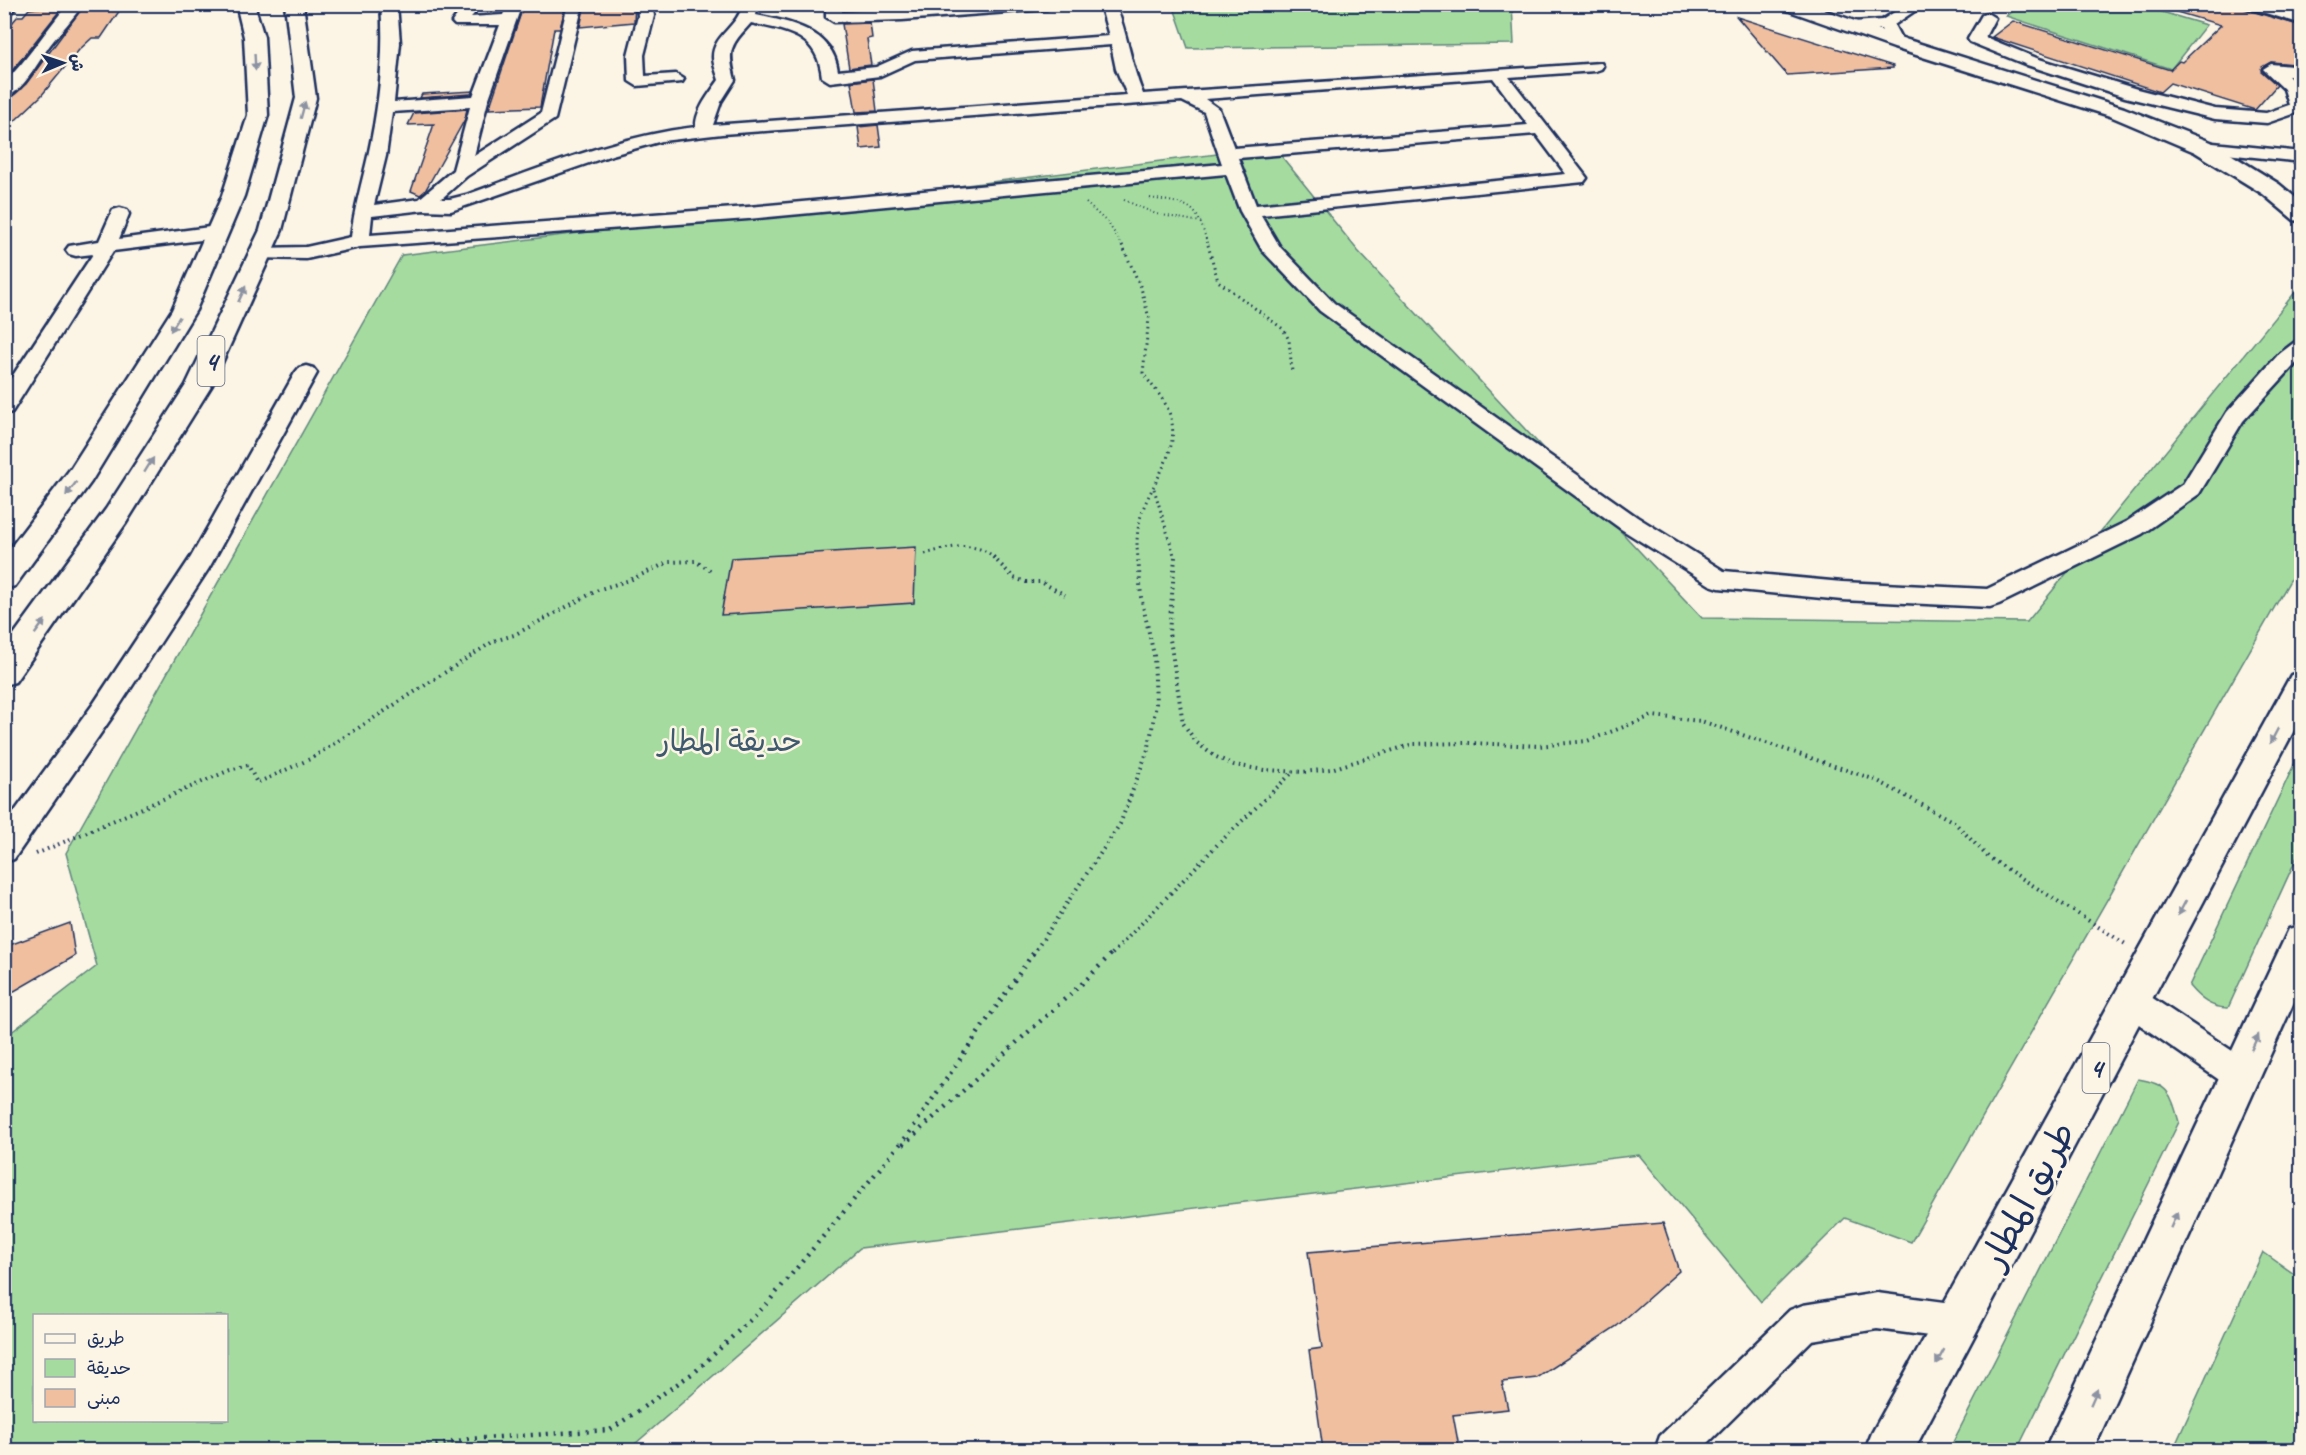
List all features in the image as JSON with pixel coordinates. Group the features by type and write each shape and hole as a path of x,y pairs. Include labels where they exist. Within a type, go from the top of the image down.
{"main road":[{"name":"4","path":"4,578 81,475 183,310 233,196 258,116 254,37 245,4"},
{"name":"4","path":"4,673 116,516 199,385 271,230 306,98 294,4"},
{"path":"1788,4 1852,27 1890,33 2117,112 2204,147 2271,189 2301,215"},
{"name":"طريق المطار","path":"1889,1450 2301,684"},
{"path":"2069,1450 2301,941"}],"street":[{"path":"4,12 11,4"},
{"path":"4,93 13,76 76,4"},
{"path":"360,241 363,212 377,156 392,43 389,4"},
{"path":"465,4 465,14 460,22 483,22 512,12"},
{"path":"424,204 461,172 549,115 576,4"},
{"path":"644,4 646,16 636,55 637,81 676,79"},
{"path":"834,4 834,17 903,10 1042,5 1042,44"},
{"path":"1107,4 1114,20 1124,69 1137,99"},
{"path":"1890,33 1918,4"},
{"path":"2251,4 2301,20"},
{"path":"706,131 704,123 713,102 728,80 722,57 724,43 749,11 797,30 820,43 830,64 830,77 880,71 912,56 1042,44 1118,40"},
{"path":"461,172 480,101 512,12"},
{"path":"1987,18 1976,39 2033,62 2131,93 2215,114 2267,117 2298,107 2292,87 2271,69 2301,72"},
{"path":"363,212 424,204 451,205 606,151 661,136 1595,66"},
{"path":"1249,211 1578,178 1497,73"},
{"path":"1186,96 1211,109 1249,211 1272,250 1327,308 1629,523 1719,579 1842,591 1990,598 2134,528 2191,489 2235,417 2285,360 2301,346"},
{"path":"384,108 480,101"},
{"path":"260,254 306,253 360,241 748,213 1230,161 1381,140 1540,129"},
{"path":"2204,147 2301,157"},
{"path":"4,407 107,246 120,214"},
{"path":"76,250 217,232"},
{"path":"15,854 103,710 200,562 306,373"},
{"path":"2131,1002 2240,1075"},
{"path":"1674,1450 1803,1323 1876,1311 1959,1322"}],"path":[{"path":"1144,197 1186,204 1193,209 1201,222 1218,281 1283,329 1289,340 1292,372"},
{"path":"1114,198 1125,200 1156,214 1201,222"},
{"path":"1122,198 1130,198"},
{"path":"412,1450 468,1440 610,1430 696,1371 765,1306 907,1136 1120,824 1149,747 1156,704 1154,655 1142,597 1136,537 1142,512 1170,453 1173,432 1169,411 1143,373 1149,320 1141,287 1128,257 1111,230 1094,208 1081,201 1092,200"},
{"path":"1153,488 1168,529 1175,557 1169,633 1183,723 1196,742 1214,756 1233,765 1292,772 1331,769 1413,744 1469,743 1539,746 1587,741 1652,716 1701,721 1806,759 1876,780 1954,822 1988,857 2153,962"},
{"path":"925,555 949,548 971,546 992,555 1014,578 1026,582 1041,582 1065,596"},
{"path":"15,854 230,770 248,765 257,783 310,759 494,641 514,635 600,588 630,580 669,562 695,561 713,572"},
{"path":"891,1155 1087,979 1217,845 1292,772"}],"green space":[{"path":"2135,4 2206,25 2171,69 2006,16 2020,5"},
{"path":"1173,5 1512,5 1514,44 1188,48"},
{"name":"حديقة المطار","path":"1274,147 1358,251 1702,618 2027,622 2301,285 2301,561 1911,1242 1845,1218 1761,1302 1639,1155 860,1248 628,1450 5,1450 5,1037 97,966 66,853 402,255"},
{"path":"2301,750 2301,848 2228,1008 2216,1006 2202,999 2189,986"},
{"path":"2138,1079 2156,1084 2167,1092 2174,1104 2179,1122 2017,1450 1949,1450"},
{"path":"2263,1252 2301,1279 2301,1450 2173,1450"}],"building":[{"path":"49,4 65,4 11,72 4,72 4,24 12,23 29,9 47,7"},
{"path":"85,4 124,4 101,38 92,38 79,50 41,96 4,131 4,101 26,84"},
{"path":"524,4 566,4 560,29 554,29 540,107 489,109"},
{"path":"585,4 635,4 634,22 580,27"},
{"path":"2173,4 2242,4 2245,9 2301,26 2301,59 2296,64 2271,62 2262,67 2261,71 2277,85 2255,110 2170,83 2160,92 1992,37 2013,21 2170,70 2179,61 2182,62 2221,25 2173,11"},
{"path":"1737,17 1893,66 1893,68 1787,75"},
{"path":"870,23 872,38 867,39 871,65 849,68 842,24"},
{"path":"873,79 877,111 856,112 851,82"},
{"path":"473,91 471,94 420,98 422,94"},
{"path":"467,109 465,119 425,191 420,195 411,191 434,124 408,125 414,113"},
{"path":"878,125 881,147 861,149 858,127"},
{"path":"916,547 914,603 721,615 731,558"},
{"path":"70,923 75,956 4,997 4,947"},
{"path":"1663,1223 1679,1271 1617,1326 1537,1378 1502,1382 1508,1409 1453,1415 1459,1447 1434,1450 1323,1450 1309,1350 1322,1348 1308,1252"}]}
